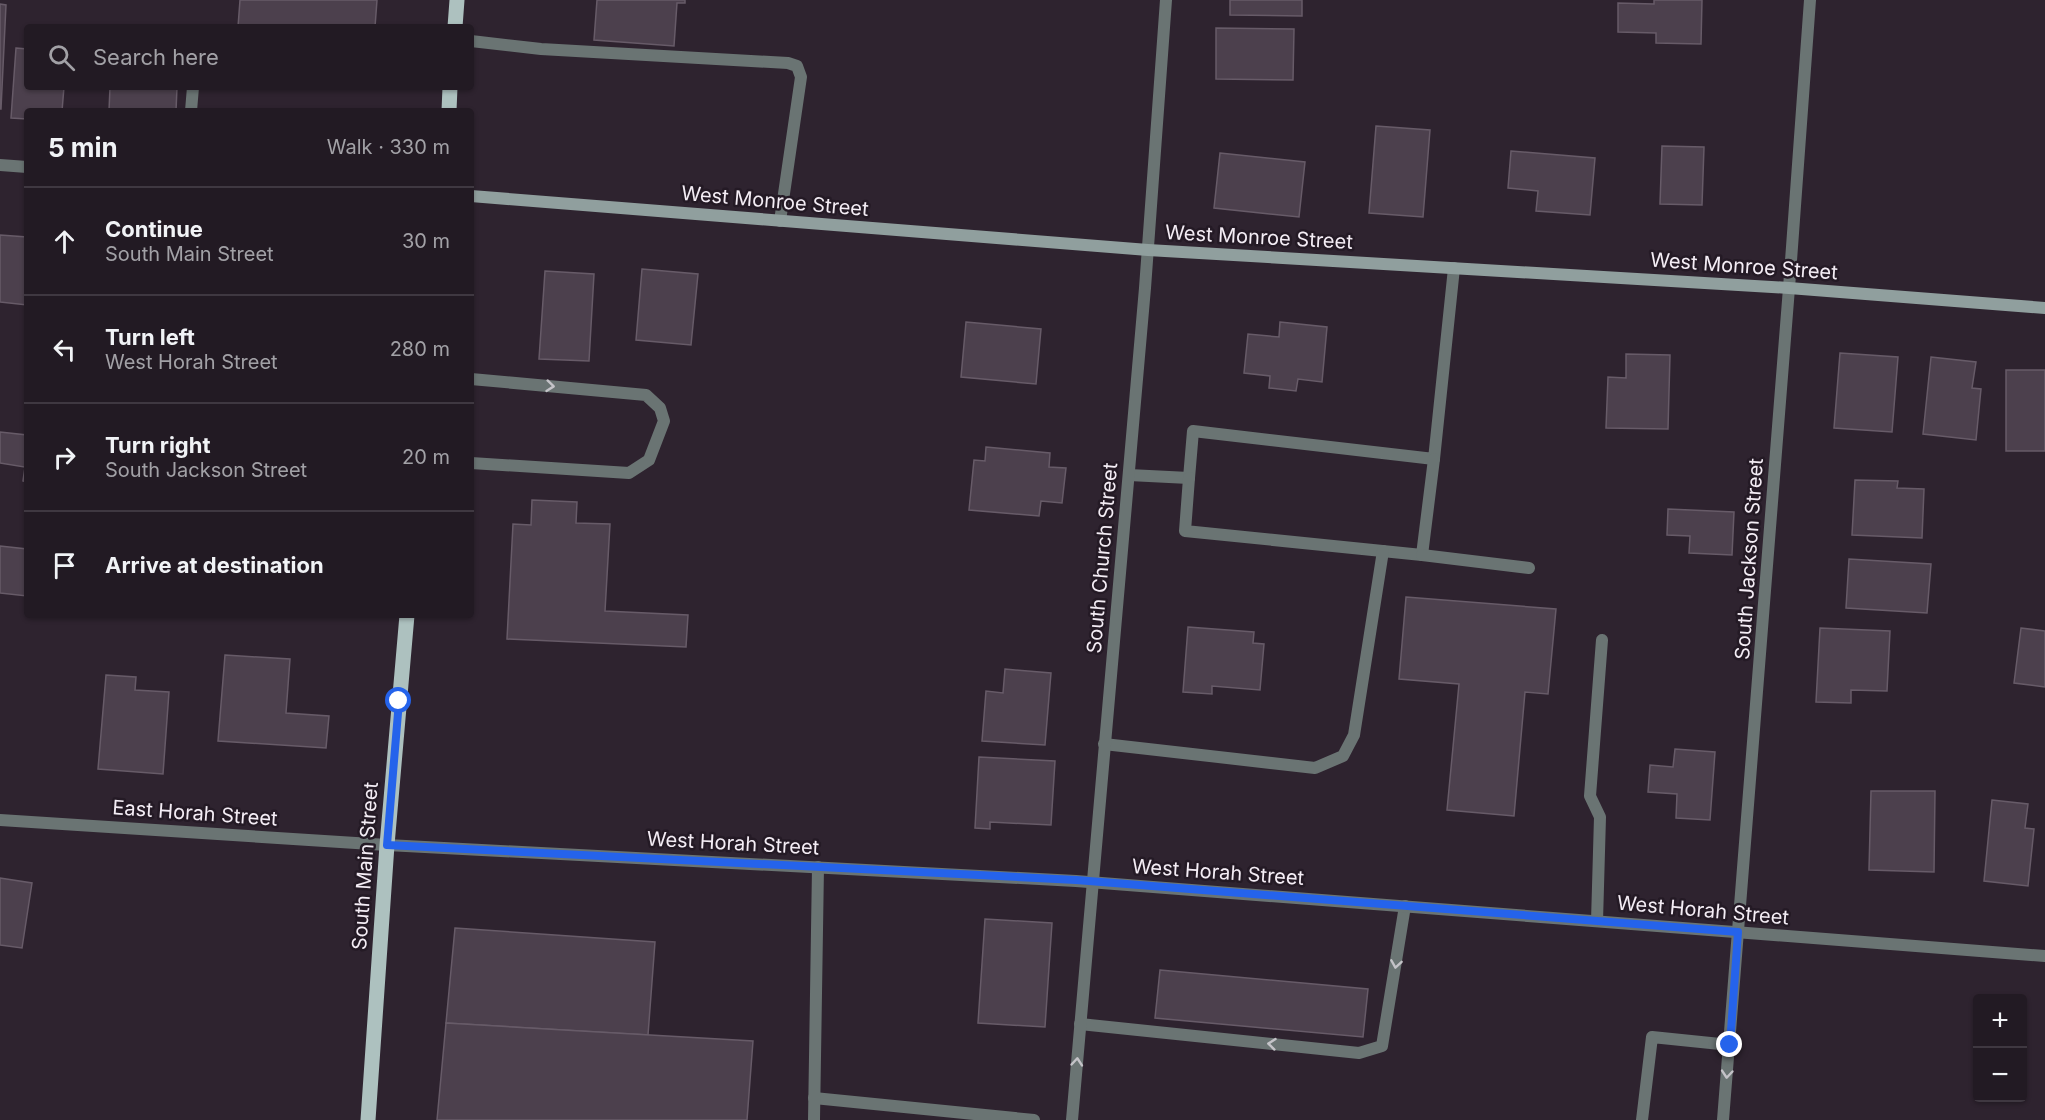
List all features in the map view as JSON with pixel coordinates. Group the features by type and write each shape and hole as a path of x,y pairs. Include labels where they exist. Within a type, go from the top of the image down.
{"main road":[{"path":"455,24 457,0"},
{"path":"449,108 450,90"},
{"name":"South Main Street","path":"368,1120 387,845 407,618"}],"street":[{"name":"South Church Street","path":"1072,1120 1148,250 1166,0"},
{"name":"South Jackson Street","path":"1724,1120 1790,288 1810,0"},
{"path":"474,41 541,50 788,63 797,66 801,77 780,221"},
{"path":"191,108 193,90"},
{"path":"0,165 24,167"},
{"name":"West Monroe Street","path":"474,196 1148,250 1790,288 2045,308"},
{"path":"1422,555 1454,268"},
{"path":"474,379 646,395 660,408 664,421 649,460 629,473 474,463"},
{"path":"1434,459 1194,431 1185,531 1529,568"},
{"path":"1129,475 1189,478"},
{"path":"1104,744 1315,768 1343,756 1354,735 1383,551"},
{"path":"1597,921 1600,817 1590,796 1602,640"},
{"name":"East Horah Street","path":"0,820 387,845"},
{"name":"West Horah Street","path":"387,845 1092,882 2045,957"},
{"path":"814,1120 818,867"},
{"path":"1080,1024 1359,1053 1382,1046 1406,906"},
{"path":"1642,1120 1652,1037 1730,1045"},
{"path":"814,1098 1034,1120"}],"building":[{"path":"240,0 377,0 375,24 238,24"},
{"path":"597,0 685,0 685,3 677,3 674,46 594,40"},
{"path":"1230,0 1302,0 1302,16 1230,15"},
{"path":"1654,0 1702,0 1701,44 1656,43 1656,33 1618,32 1618,3 1654,4"},
{"path":"0,4 6,5 1,109 0,109"},
{"path":"1216,28 1294,29 1293,80 1216,79"},
{"path":"16,48 24,49 24,90 64,90 62,108 24,108 24,119 11,118"},
{"path":"110,90 177,90 176,108 109,108"},
{"path":"1376,126 1430,130 1423,217 1369,213"},
{"path":"1662,146 1704,147 1702,205 1660,204"},
{"path":"1511,151 1595,158 1590,215 1536,211 1538,191 1508,188"},
{"path":"1220,153 1305,162 1299,217 1214,208"},
{"path":"0,235 24,237 24,305 0,302"},
{"path":"642,269 698,274 691,345 636,340"},
{"path":"545,271 594,274 589,361 539,359"},
{"path":"966,322 1041,329 1036,384 961,377"},
{"path":"1280,322 1327,327 1322,382 1298,379 1296,391 1269,388 1270,376 1244,373 1248,334 1279,337"},
{"path":"1840,353 1898,357 1892,432 1834,428"},
{"path":"1626,354 1670,355 1668,429 1606,428 1608,377 1626,378"},
{"path":"1931,357 1976,362 1972,388 1981,389 1976,440 1923,434"},
{"path":"2006,370 2045,370 2045,451 2006,451"},
{"path":"0,432 24,435 24,467 0,463"},
{"path":"986,447 1050,453 1049,467 1066,468 1062,503 1041,501 1039,516 969,510 974,460 985,461"},
{"path":"1855,480 1898,481 1897,488 1924,489 1922,538 1852,535"},
{"path":"532,500 577,502 576,523 610,524 605,611 688,615 686,647 507,639 513,524 531,525"},
{"path":"1668,509 1734,512 1732,555 1689,553 1690,536 1667,535"},
{"path":"0,546 24,549 24,596 0,593"},
{"path":"1849,559 1931,564 1927,613 1846,608"},
{"path":"1406,597 1556,609 1548,694 1525,692 1514,816 1447,810 1459,684 1399,679"},
{"path":"1188,627 1254,632 1253,643 1264,644 1260,690 1212,686 1212,694 1183,692"},
{"path":"1820,628 1890,631 1887,691 1851,690 1851,703 1816,702"},
{"path":"2021,628 2045,631 2045,687 2014,683"},
{"path":"225,655 290,659 286,713 329,716 326,748 218,741"},
{"path":"1005,669 1051,673 1045,745 982,741 986,691 1003,693"},
{"path":"106,675 136,677 135,690 169,692 163,774 98,769"},
{"path":"1675,749 1715,752 1710,820 1676,818 1677,794 1648,792 1650,765 1673,767"},
{"path":"979,757 1055,761 1051,825 990,822 990,829 975,828"},
{"path":"1871,791 1935,791 1934,872 1869,870"},
{"path":"1992,800 2028,804 2025,828 2034,829 2028,886 1984,881"},
{"path":"0,878 32,883 22,948 0,945"},
{"path":"985,919 1052,923 1045,1027 978,1023"},
{"path":"455,928 655,942 648,1035 446,1023"},
{"path":"1160,970 1368,989 1363,1037 1155,1018"},
{"path":"446,1023 753,1041 747,1120 437,1120"}],"route":[{"path":"399,701 387,845 1076,880 1738,932 1730,1045"}]}
